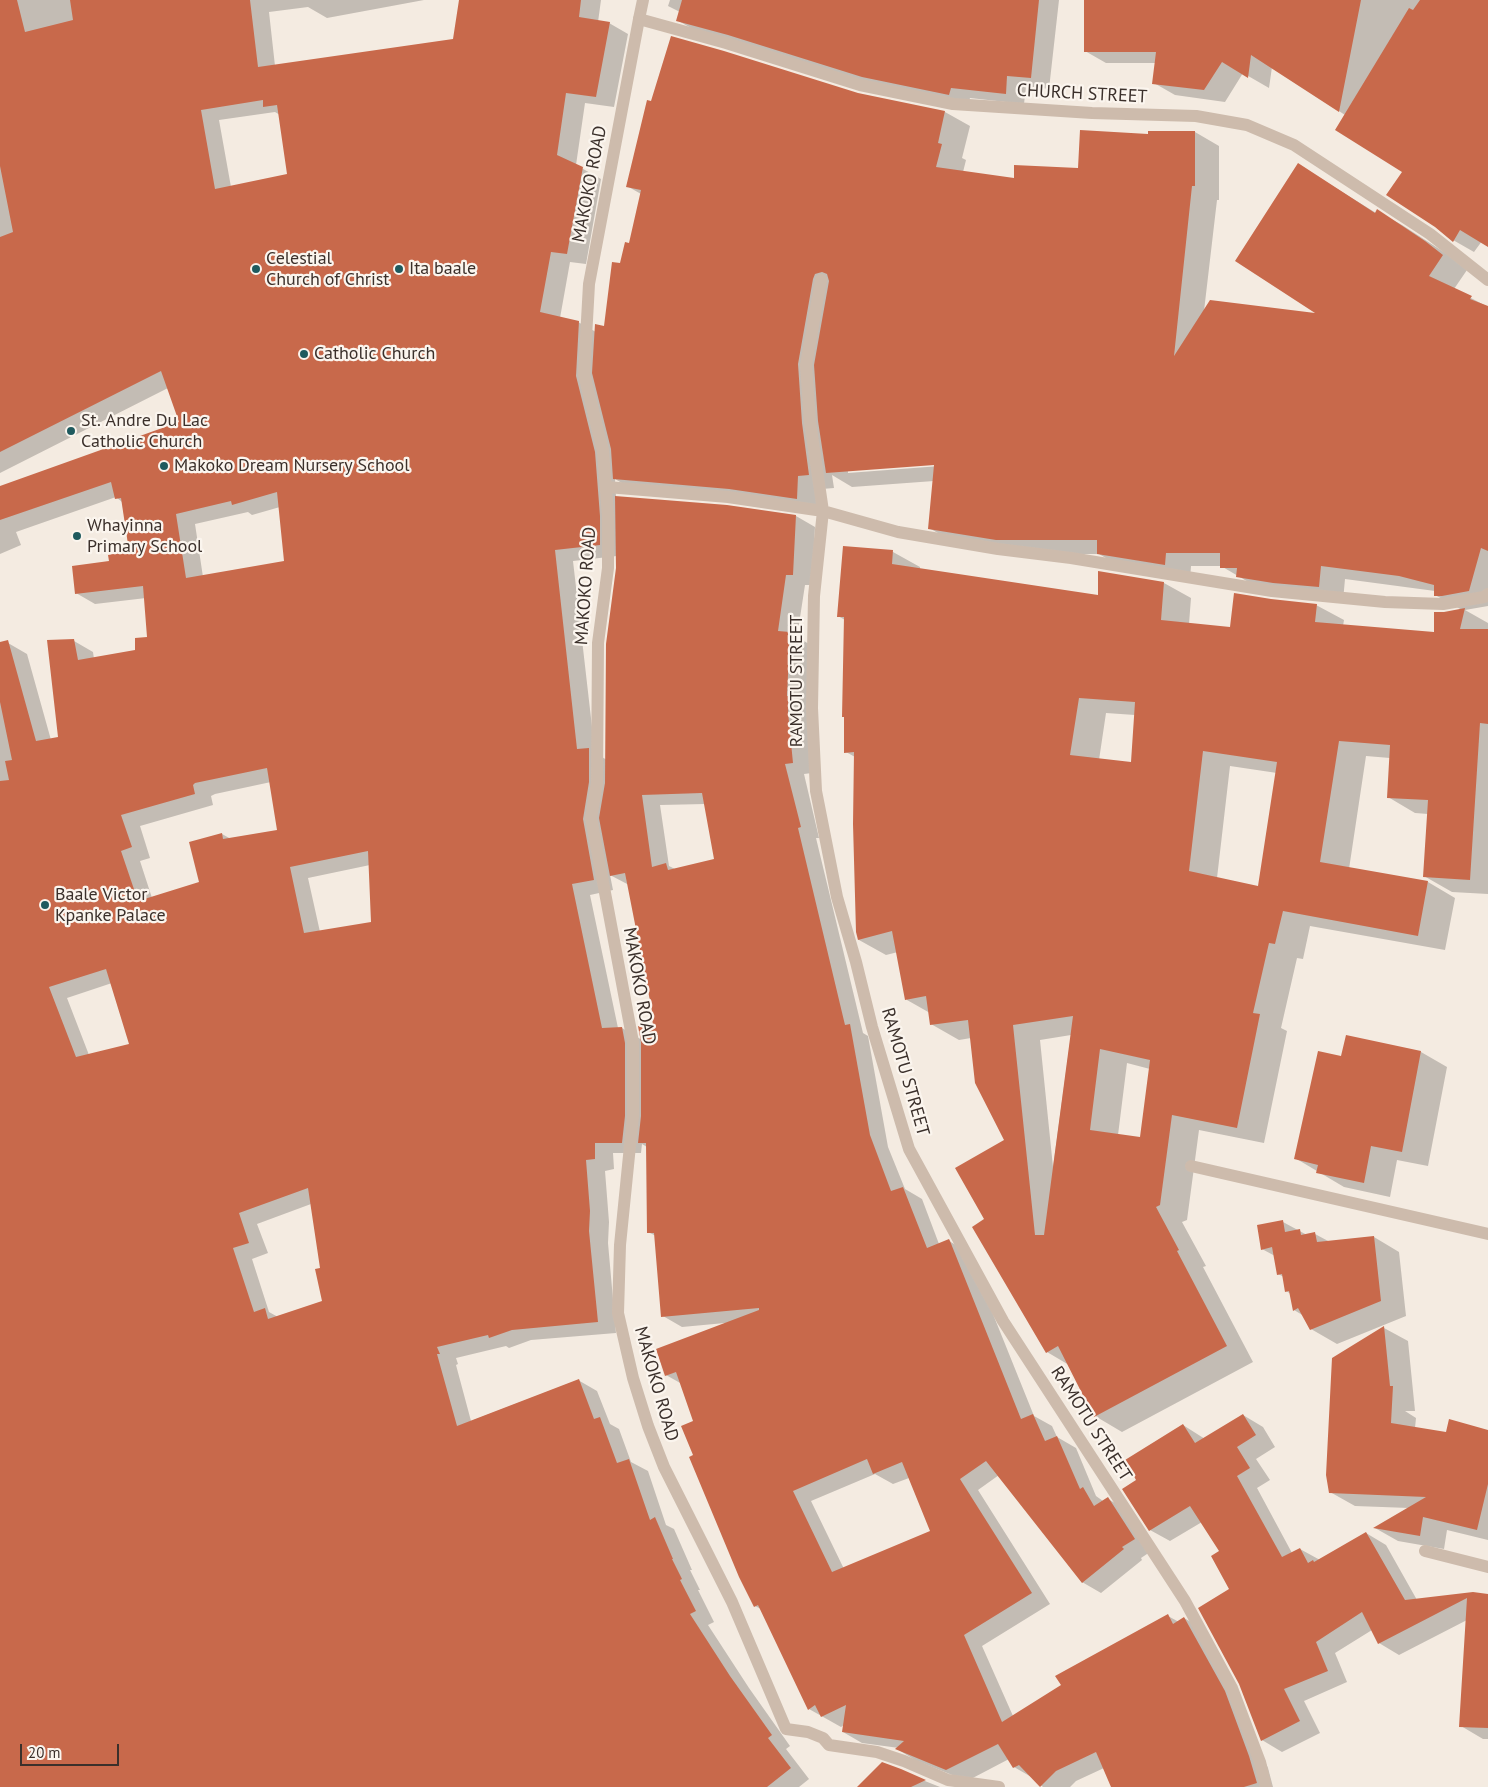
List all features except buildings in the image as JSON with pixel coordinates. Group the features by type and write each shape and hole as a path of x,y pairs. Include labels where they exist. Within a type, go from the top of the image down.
{"street":[{"name":"MAKOKO ROAD","path":"643,0 589,284 584,374 603,451 607,486 608,568 598,643 597,783 591,818 633,1042 633,1116 620,1245 618,1313 648,1426 664,1467 732,1602 786,1729 816,1735 823,1738 829,1745 877,1752 904,1761 948,1780 999,1787"},
{"name":"CHURCH STREET","path":"639,19 726,43 860,85 953,104 1092,113 1196,116 1247,125 1294,145 1430,234 1488,280"},
{"name":"RAMOTU STREET","path":"821,280 806,365 810,422 823,511 814,605 812,708 816,791 837,897 872,1027 909,1149 1003,1321 1185,1601 1232,1688 1260,1762 1266,1787"},
{"path":"607,486 728,497 823,511 898,532 1272,591 1385,602 1443,604 1484,597 1488,594"},
{"path":"1191,1166 1488,1234"},
{"path":"1425,1551 1488,1567"}],"place":[{"name":"Celestial Church of Christ","path":"256,269"},
{"name":"Ita baale","path":"399,269"},
{"name":"Catholic Church","path":"304,354"},
{"name":"St. Andre Du Lac Catholic Church","path":"71,431"},
{"name":"Makoko Dream Nursery School","path":"164,466"},
{"name":"Whayinna Primary School","path":"77,536"},
{"name":"Baale Victor Kpanke Palace","path":"45,905"}]}
